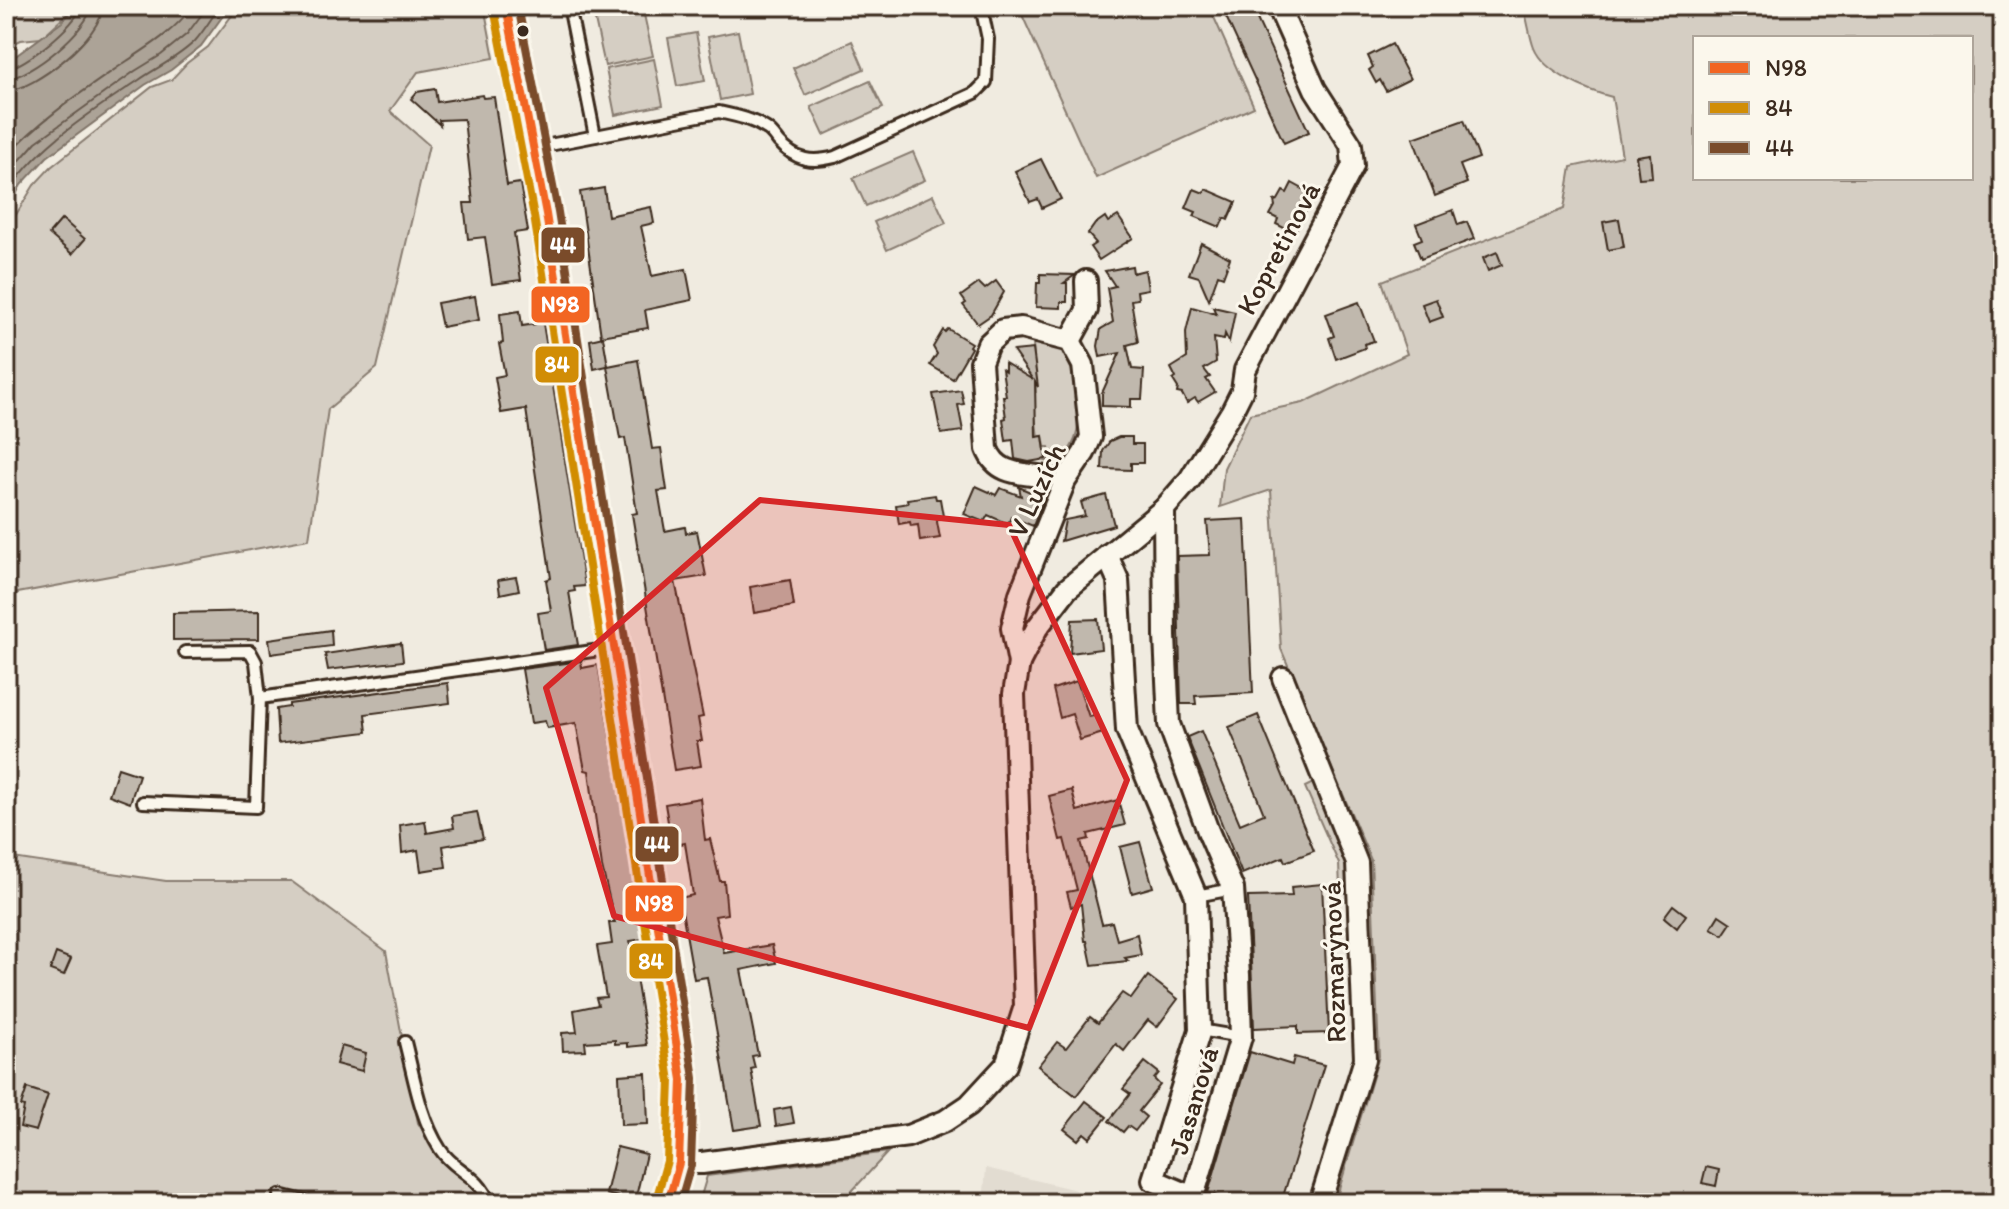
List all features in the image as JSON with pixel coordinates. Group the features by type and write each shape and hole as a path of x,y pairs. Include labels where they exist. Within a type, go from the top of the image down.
{"street":[{"path":"506,6 546,214 682,1080 679,1163 668,1203"},
{"name":"Kopretinová","path":"1164,509 1190,479 1232,411 1242,391 1245,370 1353,166 1351,145 1315,89 1278,6"},
{"path":"1070,341 1087,310 1086,281"},
{"name":"V Luzích","path":"1019,663 1012,628 1020,594 1065,481 1091,437 1083,365 1070,341 1021,328 1003,330 983,352 981,362 987,449 991,461 1001,470 1046,477"},
{"path":"679,1163 702,1163 908,1136 945,1121 969,1105 1006,1065 1025,1006 1014,694 1019,663 1037,628 1067,589 1164,509"},
{"name":"Jasanová","path":"1107,555 1118,580 1127,730 1196,896 1200,1030 1153,1180 1193,1197 1241,1037 1233,889 1169,724 1164,509"},
{"name":"Rozmarýnová","path":"1283,678 1357,863 1365,1059 1320,1203"}],"lane":[{"path":"569,6 595,136"},
{"path":"532,149 719,112 747,118 770,131 780,144 797,157 814,163 835,157 975,93 986,82 988,39 981,6"},
{"path":"260,698 616,648"},
{"path":"143,802 256,807 260,698 256,662 250,651 185,652"},
{"path":"1196,896 1233,889"},
{"path":"1200,1030 1241,1037"},
{"path":"405,1042 426,1120 441,1151 484,1188 489,1203"},
{"path":"280,1195 312,1203"}],"highlighted area":[{"path":"760,500 1009,525 1127,780 1029,1028 614,916 546,688"}],"shaded area":[{"path":"6,6 76,6 41,38 21,40 6,47"},
{"path":"239,6 484,6 494,58 418,72 390,111 429,145 377,368 328,409 309,539 12,594 6,574 6,231 34,185 51,167 152,87 171,80 208,47"},
{"path":"1018,6 1209,6 1254,107 1096,178"},
{"path":"1523,6 2003,6 2003,1203 1335,1203 1379,1056 1371,860 1281,649 1271,490 1220,507 1224,468 1250,414 1303,403 1407,354 1382,281 1564,209 1571,167 1622,156 1612,97 1557,73 1539,57"},
{"path":"643,10 653,56 605,66 595,20"},
{"path":"738,31 750,94 720,100 708,37"},
{"path":"696,33 705,81 677,86 668,38"},
{"path":"852,41 864,69 805,95 793,68"},
{"path":"654,59 663,105 615,115 606,69"},
{"path":"870,81 883,108 824,135 811,107"},
{"path":"913,152 925,180 866,206 853,178"},
{"path":"933,195 946,223 887,250 874,222"},
{"path":"1033,343 1052,343 1060,348 1072,370 1078,427 1071,447 1060,464 1045,461 1050,459 1049,447 1045,447 1043,436 1038,437 1032,393 1036,392"},
{"path":"1313,783 1346,861 1347,889 1340,889 1339,864 1305,787"},
{"path":"6,857 166,881 291,881 386,951 418,1123 438,1155 480,1190 484,1203 6,1203"},
{"path":"888,1152 841,1203 699,1203 707,1176"},
{"path":"986,1168 1076,1190 1090,1203 983,1203"}],"water":[{"path":"76,6 230,6 201,46 47,157 21,185 6,212 6,63 62,22"},
{"path":"6,635 11,675 6,813"}],"building":[{"path":"1221,6 1251,6 1309,132 1284,143"},
{"path":"1392,44 1410,79 1386,91 1380,80 1376,83 1369,70 1373,67 1368,56"},
{"path":"435,89 437,102 482,95 483,98 494,97 507,185 520,183 528,231 514,233 521,280 492,284 485,237 468,239 464,203 473,203 464,119 439,120 440,125 411,99 417,92"},
{"path":"1464,120 1479,158 1460,165 1467,183 1435,196 1413,138"},
{"path":"1650,154 1652,177 1639,178 1636,156"},
{"path":"1041,159 1061,199 1042,208 1038,199 1030,202 1015,171"},
{"path":"1292,183 1310,193 1305,202 1309,205 1294,233 1276,224 1278,219 1270,215 1274,201 1283,191 1287,193"},
{"path":"604,188 608,216 651,207 654,223 641,226 652,276 686,269 692,300 645,310 648,328 601,336 580,192"},
{"path":"1194,189 1204,193 1206,189 1236,202 1228,220 1224,218 1220,227 1194,216 1196,212 1186,208"},
{"path":"1453,210 1458,225 1467,222 1474,239 1421,259 1414,242 1422,239 1416,224"},
{"path":"1118,216 1133,238 1099,260 1090,247 1096,243 1088,234 1105,217 1108,222"},
{"path":"62,219 85,239 72,254 49,234"},
{"path":"1619,219 1624,247 1608,250 1603,222"},
{"path":"1201,243 1230,258 1223,277 1218,275 1209,300 1199,277 1189,274"},
{"path":"1497,252 1502,265 1488,271 1483,258"},
{"path":"1132,266 1133,273 1145,270 1148,289 1137,291 1138,299 1131,300 1138,342 1127,345 1132,369 1144,370 1142,399 1131,399 1131,407 1102,406 1102,393 1120,353 1100,357 1101,329 1113,322 1107,288 1115,286 1105,271"},
{"path":"1040,274 1075,275 1064,283 1067,283 1067,302 1061,302 1061,308 1036,307"},
{"path":"996,281 1004,292 991,315 978,324 963,305 966,303 961,296 979,283 985,289"},
{"path":"475,296 479,320 442,327 437,303"},
{"path":"1436,299 1443,317 1429,322 1422,304"},
{"path":"1359,302 1374,341 1364,344 1365,348 1336,359 1329,338 1334,336 1326,314"},
{"path":"1192,307 1216,314 1213,307 1235,312 1229,342 1225,334 1224,340 1214,338 1216,362 1204,369 1210,377 1206,379 1215,392 1198,402 1195,398 1187,403 1182,394 1177,393 1178,388 1173,380 1176,378 1171,368 1187,358 1186,332"},
{"path":"520,311 522,326 543,323 585,586 574,587 575,591 569,592 578,645 544,650 538,613 551,611 546,580 551,578 526,409 501,413 495,377 505,375 499,344 503,343 500,314"},
{"path":"948,329 971,343 953,379 930,365 937,354 933,347 943,330"},
{"path":"603,337 608,366 638,360 652,449 661,448 667,490 658,491 665,531 685,527 686,533 697,531 706,576 675,581 703,717 698,718 702,741 697,741 701,766 674,770 632,514 637,513 625,438 620,439 607,366 594,369 590,340"},
{"path":"1033,349 1038,387 1035,382 1036,437 1043,436 1046,459 1029,462 1015,459 1013,440 1006,441 1003,396 1006,396 1002,369 1005,371 1005,363 1033,380 1013,351"},
{"path":"961,390 964,404 958,405 963,431 941,434 933,394"},
{"path":"1132,437 1132,444 1143,444 1143,463 1131,463 1131,470 1102,469 1103,451 1110,441"},
{"path":"976,486 996,495 1000,488 1021,496 1019,487 1044,498 1033,526 1011,517 1008,524 988,515 984,522 964,514"},
{"path":"935,495 936,499 940,499 943,516 938,517 937,522 940,538 920,541 918,525 911,526 910,522 899,524 896,505 908,503 907,499"},
{"path":"1106,495 1114,525 1061,541 1065,520 1085,516 1081,502"},
{"path":"1245,519 1253,693 1195,696 1196,704 1181,704 1177,556 1210,555 1207,521"},
{"path":"516,577 519,590 500,594 498,580"},
{"path":"790,580 794,606 754,613 750,587"},
{"path":"259,611 259,639 173,640 173,613"},
{"path":"1098,619 1101,649 1070,653 1072,620"},
{"path":"331,630 332,646 271,654 269,639"},
{"path":"401,643 403,661 328,670 325,654"},
{"path":"581,661 582,668 598,665 643,939 630,941 647,1045 628,1047 628,1043 615,1044 615,1040 585,1042 586,1050 563,1051 562,1033 577,1032 574,1010 598,1005 596,998 606,997 597,946 612,944 609,923 615,923 602,867 589,771 585,770 576,723 547,728 545,721 531,723 522,669"},
{"path":"1077,681 1089,717 1097,715 1103,733 1080,740 1072,714 1060,718 1053,689"},
{"path":"448,683 450,703 365,714 367,732 278,743 276,709 289,707 289,704"},
{"path":"1258,715 1314,851 1285,862 1283,857 1242,874 1187,737 1201,731 1240,824 1264,814 1229,727"},
{"path":"118,768 139,775 130,803 109,795"},
{"path":"1072,790 1077,811 1118,800 1125,825 1088,834 1089,839 1081,841 1102,924 1112,922 1117,940 1137,934 1141,955 1125,958 1128,961 1092,965 1085,941 1081,904 1071,907 1067,892 1077,890 1049,796"},
{"path":"700,798 705,840 710,839 720,881 724,881 727,914 715,916 724,953 772,945 776,963 741,970 758,1055 752,1056 755,1068 751,1069 761,1126 734,1130 707,977 694,979 684,922 680,898 693,895 685,843 672,846 665,804"},
{"path":"477,812 483,839 443,846 446,867 421,871 418,850 402,853 400,825 425,821 427,833 454,828 452,816"},
{"path":"1140,842 1153,887 1132,893 1120,847"},
{"path":"1322,884 1329,1033 1298,1034 1298,1026 1254,1028 1248,897 1292,896 1291,887"},
{"path":"1673,905 1686,915 1677,928 1664,917"},
{"path":"1719,915 1731,923 1723,935 1711,928"},
{"path":"56,953 71,959 64,975 50,970"},
{"path":"1148,976 1178,999 1157,1027 1148,1020 1124,1051 1116,1044 1076,1096 1038,1066 1057,1042 1066,1048 1090,1017 1098,1023 1122,993 1131,999"},
{"path":"341,1046 366,1053 362,1071 336,1064"},
{"path":"1250,1052 1292,1065 1294,1057 1324,1065 1281,1203 1238,1203 1208,1193"},
{"path":"1145,1062 1159,1073 1154,1079 1160,1085 1139,1111 1146,1117 1135,1131 1128,1126 1123,1132 1109,1121 1130,1094 1123,1089"},
{"path":"646,1073 648,1124 621,1125 619,1075"},
{"path":"27,1088 48,1095 36,1131 20,1127 24,1107 21,1106"},
{"path":"1086,1101 1107,1117 1090,1138 1084,1133 1078,1140 1064,1129"},
{"path":"791,1107 794,1123 776,1126 774,1110"},
{"path":"617,1147 646,1154 635,1201 606,1194"},
{"path":"1706,1167 1719,1170 1716,1186 1702,1183"}],"transit line":[{"name":"N98","path":"506,6 546,214 682,1080 679,1163 668,1203"},
{"name":"44","path":"518,6 558,212 694,1078 691,1165 680,1203"},
{"name":"84","path":"494,8 534,216 670,1081 667,1161 656,1200"}]}
